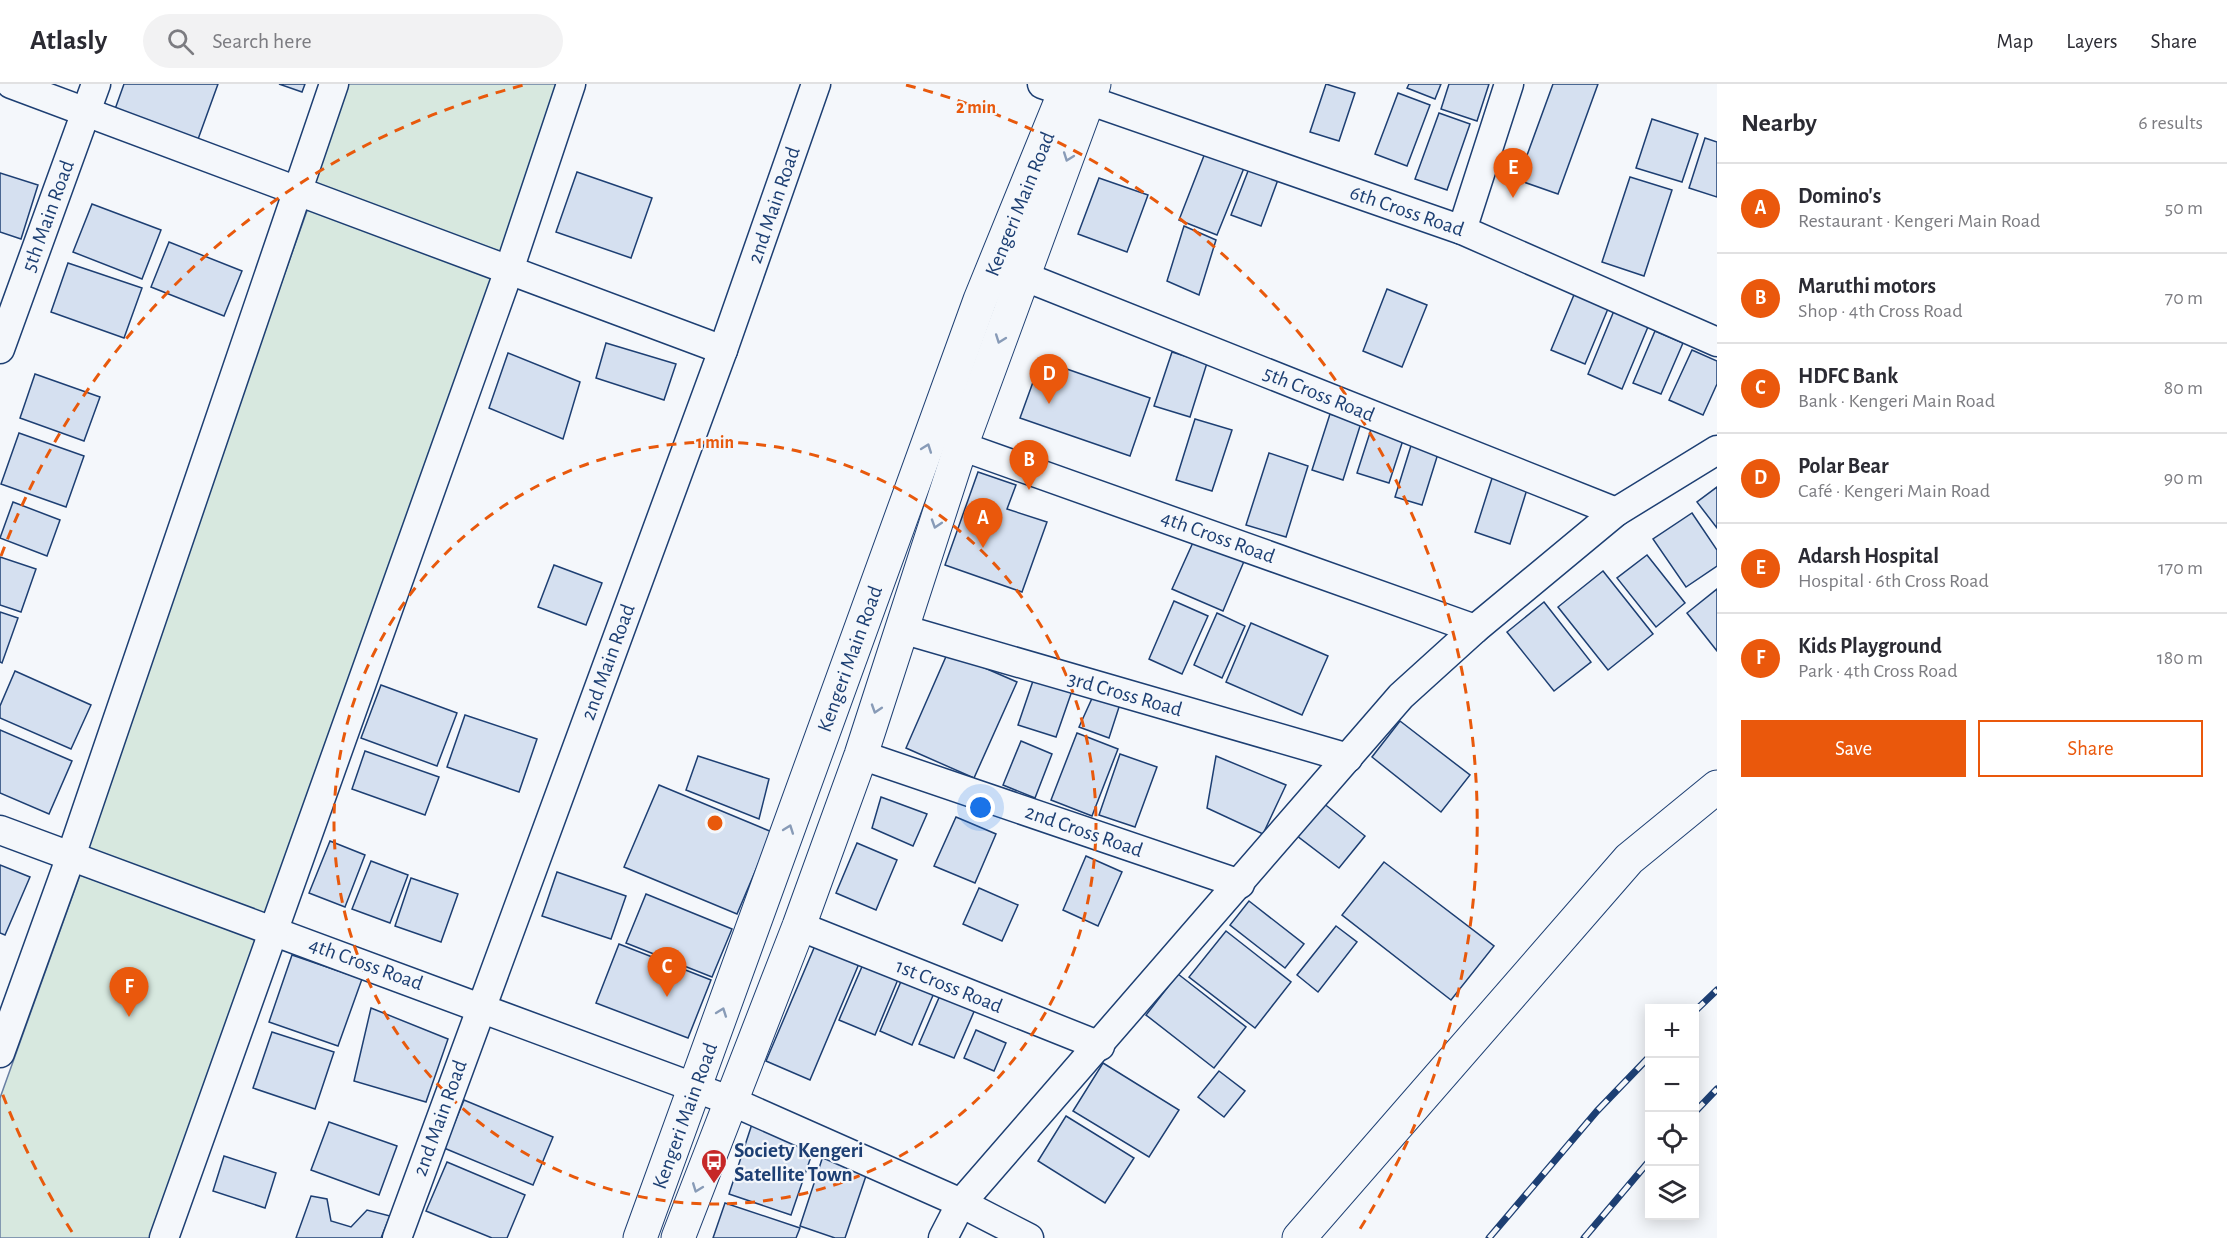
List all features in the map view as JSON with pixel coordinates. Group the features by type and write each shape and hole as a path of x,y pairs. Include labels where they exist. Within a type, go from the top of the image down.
{"main road":[{"name":"Kengeri Main Road","path":"678,1238 799,926 861,755 961,446 1023,276 1071,89"},
{"name":"Kengeri Main Road","path":"640,1238 980,300 1071,89"},
{"path":"1299,1238 1629,859 1717,787"}],"street":[{"path":"10,84 723,350"},
{"name":"5th Main Road","path":"0,349 96,84"},
{"path":"0,1053 71,856 300,192 334,84"},
{"path":"164,1238 509,270 571,84"},
{"name":"2nd Main Road","path":"397,1238 480,1006 723,350 816,84"},
{"path":"1462,230 1509,84"},
{"name":"6th Cross Road","path":"1071,89 1462,230 1717,342"},
{"name":"5th Cross Road","path":"1023,276 1616,512"},
{"name":"4th Cross Road","path":"961,446 1475,629"},
{"path":"943,1238 961,1203 1100,1046 1401,696 1475,629 1616,512 1717,450"},
{"name":"3rd Cross Road","path":"902,629 1348,758"},
{"name":"2nd Cross Road","path":"861,755 1240,884"},
{"name":"4th Cross Road","path":"0,830 480,1006 731,1101 961,1203 1029,1238"},
{"name":"1st Cross Road","path":"799,926 1100,1046"}],"shaded area":[{"path":"345,84 560,84 502,252 310,187"},
{"path":"308,208 498,274 267,920 78,854"},
{"path":"80,875 257,937 150,1238 0,1238 0,1098"}],"building":[{"path":"124,84 218,84 197,142 114,112"},
{"path":"279,84 305,84 302,92"},
{"path":"1326,84 1355,93 1339,141 1310,132"},
{"path":"1409,84 1441,84 1435,99 1407,88"},
{"path":"1449,84 1489,84 1477,121 1441,109"},
{"path":"1553,84 1598,84 1558,194 1518,180"},
{"path":"1398,93 1430,105 1407,166 1375,154"},
{"path":"1439,113 1470,124 1447,190 1415,179"},
{"path":"1652,119 1698,134 1682,182 1636,168"},
{"path":"1705,138 1717,142 1717,197 1689,188"},
{"path":"1205,153 1244,168 1217,235 1179,220"},
{"path":"1250,166 1279,177 1261,226 1231,215"},
{"path":"577,172 652,198 631,258 556,232"},
{"path":"0,173 38,185 21,239 0,232"},
{"path":"1630,177 1672,190 1644,276 1602,262"},
{"path":"1099,178 1148,195 1127,252 1078,234"},
{"path":"92,204 161,230 142,279 73,252"},
{"path":"1184,226 1216,240 1199,295 1167,281"},
{"path":"169,242 242,271 224,316 151,287"},
{"path":"68,263 142,288 124,338 51,312"},
{"path":"1387,289 1427,305 1402,367 1363,351"},
{"path":"1576,290 1610,304 1585,364 1551,350"},
{"path":"1618,301 1653,315 1622,389 1588,374"},
{"path":"1655,331 1683,343 1661,394 1633,383"},
{"path":"606,343 676,364 664,400 596,378"},
{"path":"1692,350 1717,361 1717,384 1703,415 1669,400"},
{"path":"1172,352 1207,363 1190,417 1154,406"},
{"path":"508,353 580,382 563,439 489,408"},
{"path":"1041,360 1150,398 1130,456 1020,418"},
{"path":"35,374 100,397 84,441 20,418"},
{"path":"1330,414 1361,423 1343,480 1312,470"},
{"path":"1195,419 1232,430 1212,491 1176,480"},
{"path":"1374,420 1406,431 1389,483 1357,473"},
{"path":"19,433 84,456 66,507 1,484"},
{"path":"1414,436 1441,444 1422,505 1395,497"},
{"path":"1269,453 1308,466 1286,537 1246,525"},
{"path":"978,472 1016,485 1007,509 1047,522 1022,592 945,565"},
{"path":"1494,472 1529,483 1510,544 1475,532"},
{"path":"1717,487 1717,528 1697,502"},
{"path":"13,502 60,520 47,556 0,538"},
{"path":"1692,513 1717,550 1717,566 1686,587 1653,539"},
{"path":"1195,538 1245,559 1223,611 1172,589"},
{"path":"1647,555 1685,603 1656,627 1617,578"},
{"path":"0,557 36,569 21,612 0,605"},
{"path":"554,565 602,583 586,625 538,607"},
{"path":"1603,571 1653,634 1608,670 1558,607"},
{"path":"1717,589 1717,651 1687,613"},
{"path":"1174,601 1208,616 1182,674 1149,659"},
{"path":"1544,602 1591,662 1554,691 1507,632"},
{"path":"0,612 18,618 2,663 0,662"},
{"path":"1217,613 1245,626 1222,678 1194,665"},
{"path":"1251,623 1328,656 1302,715 1226,682"},
{"path":"948,652 1017,682 974,778 906,748"},
{"path":"15,671 91,705 71,749 0,718 0,706"},
{"path":"1035,675 1073,688 1056,737 1018,725"},
{"path":"381,685 457,713 437,766 361,738"},
{"path":"1094,694 1120,704 1109,738 1079,727"},
{"path":"465,715 537,739 519,792 447,767"},
{"path":"1400,721 1470,775 1441,812 1372,757"},
{"path":"0,730 72,761 49,814 0,793"},
{"path":"1077,733 1118,749 1092,816 1051,800"},
{"path":"1021,741 1052,754 1035,798 1003,785"},
{"path":"365,751 439,777 425,815 352,789"},
{"path":"1120,754 1157,767 1135,827 1099,815"},
{"path":"698,756 769,779 759,819 686,790"},
{"path":"1216,756 1286,785 1263,834 1207,808"},
{"path":"659,785 772,832 737,914 624,867"},
{"path":"881,797 927,814 913,846 872,828"},
{"path":"1318,799 1365,836 1339,868 1292,832"},
{"path":"956,817 996,834 975,883 934,866"},
{"path":"330,841 365,855 345,907 309,893"},
{"path":"857,843 897,860 876,910 836,893"},
{"path":"1086,856 1122,872 1098,926 1063,910"},
{"path":"371,861 408,875 390,923 352,909"},
{"path":"1384,862 1494,946 1451,1000 1342,915"},
{"path":"0,865 30,877 5,935 0,933"},
{"path":"557,872 626,896 611,939 542,916"},
{"path":"411,878 458,894 441,942 395,926"},
{"path":"979,888 1018,905 1002,941 963,924"},
{"path":"646,894 732,929 712,977 626,943"},
{"path":"1249,901 1304,944 1285,968 1230,925"},
{"path":"1336,926 1357,942 1318,992 1297,975"},
{"path":"1226,931 1291,982 1255,1028 1189,977"},
{"path":"817,941 861,959 810,1080 766,1061"},
{"path":"619,944 711,980 688,1038 596,1003"},
{"path":"292,955 362,979 338,1046 269,1022"},
{"path":"864,962 899,977 875,1035 839,1020"},
{"path":"1178,974 1246,1027 1214,1068 1146,1015"},
{"path":"902,979 934,993 912,1045 880,1031"},
{"path":"941,993 976,1007 954,1058 919,1044"},
{"path":"371,1008 448,1039 426,1102 354,1081"},
{"path":"976,1030 1006,1043 994,1071 964,1058"},
{"path":"272,1032 334,1052 315,1109 253,1088"},
{"path":"1103,1063 1179,1110 1149,1157 1073,1111"},
{"path":"1219,1071 1245,1091 1224,1117 1198,1097"},
{"path":"464,1100 553,1137 533,1185 444,1148"},
{"path":"1066,1116 1134,1158 1105,1203 1038,1161"},
{"path":"753,1121 816,1142 791,1215 729,1194"},
{"path":"329,1122 397,1146 379,1195 311,1170"},
{"path":"825,1150 870,1164 845,1238 835,1238 800,1226"},
{"path":"224,1156 276,1173 265,1208 213,1191"},
{"path":"447,1162 525,1195 507,1238 492,1238 426,1211"},
{"path":"311,1196 327,1199 331,1221 351,1227 367,1210 390,1216 381,1238 296,1238"},
{"path":"725,1203 800,1228 796,1238 713,1238"}],"railway":[{"path":"1699,1007 1717,990"},
{"path":"1489,1238 1597,1111 1648,1058"},
{"path":"1695,1112 1717,1089"},
{"path":"1584,1238 1645,1166"}],"place":[{"name":"Adarsh Hospital","path":"1513,198"},
{"name":"Polar Bear","path":"1049,404"},
{"name":"Maruthi motors","path":"1029,490"},
{"name":"Domino's","path":"983,548"},
{"name":"HDFC Bank","path":"667,997"},
{"name":"Kids Playground","path":"129,1017"},
{"name":"Society Kengeri Satellite Town","path":"714,1185"}]}
